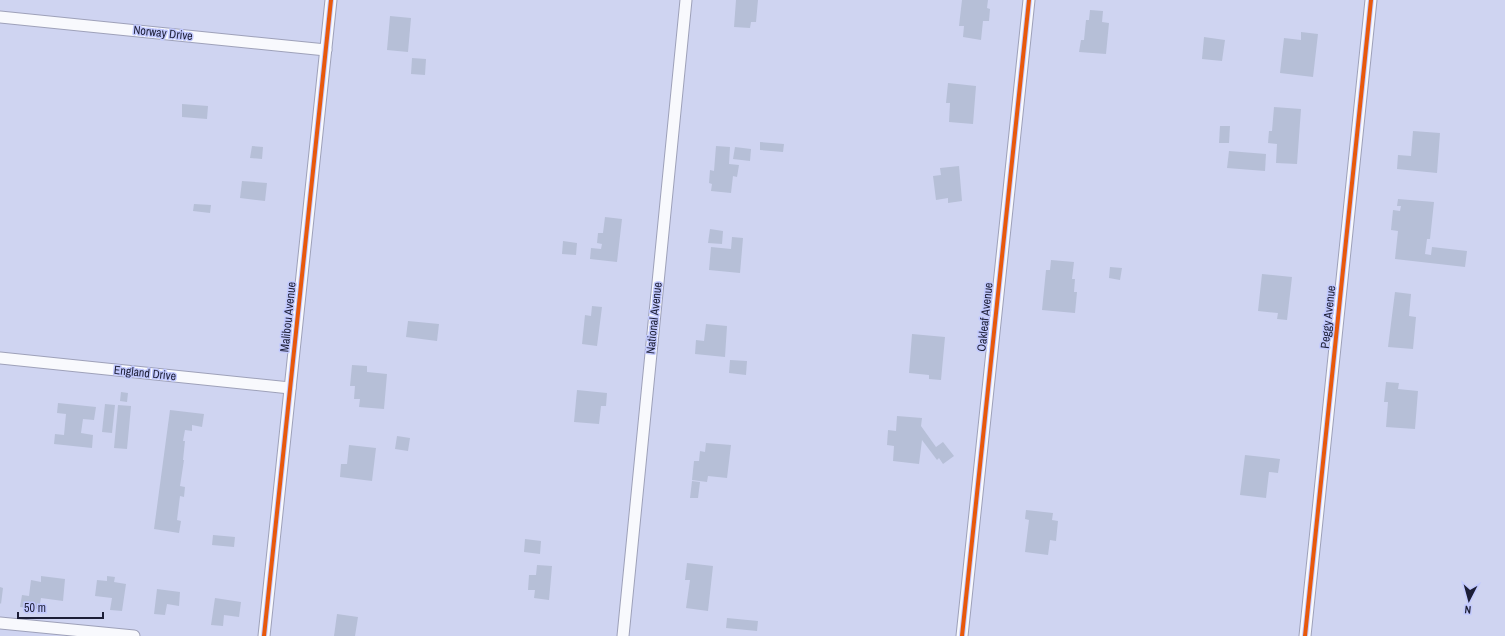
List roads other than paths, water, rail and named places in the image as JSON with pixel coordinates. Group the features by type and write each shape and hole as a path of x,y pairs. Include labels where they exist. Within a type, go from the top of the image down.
{"street":[{"name":"Malibou Avenue","path":"264,636 331,0"},
{"name":"National Avenue","path":"623,636 686,0"},
{"name":"Oakleaf Avenue","path":"962,636 1029,0"},
{"name":"Peggy Avenue","path":"1305,636 1371,0"},
{"name":"Norway Drive","path":"0,17 326,50"},
{"name":"England Drive","path":"0,358 290,388"},
{"path":"0,623 43,632 134,636"}]}
